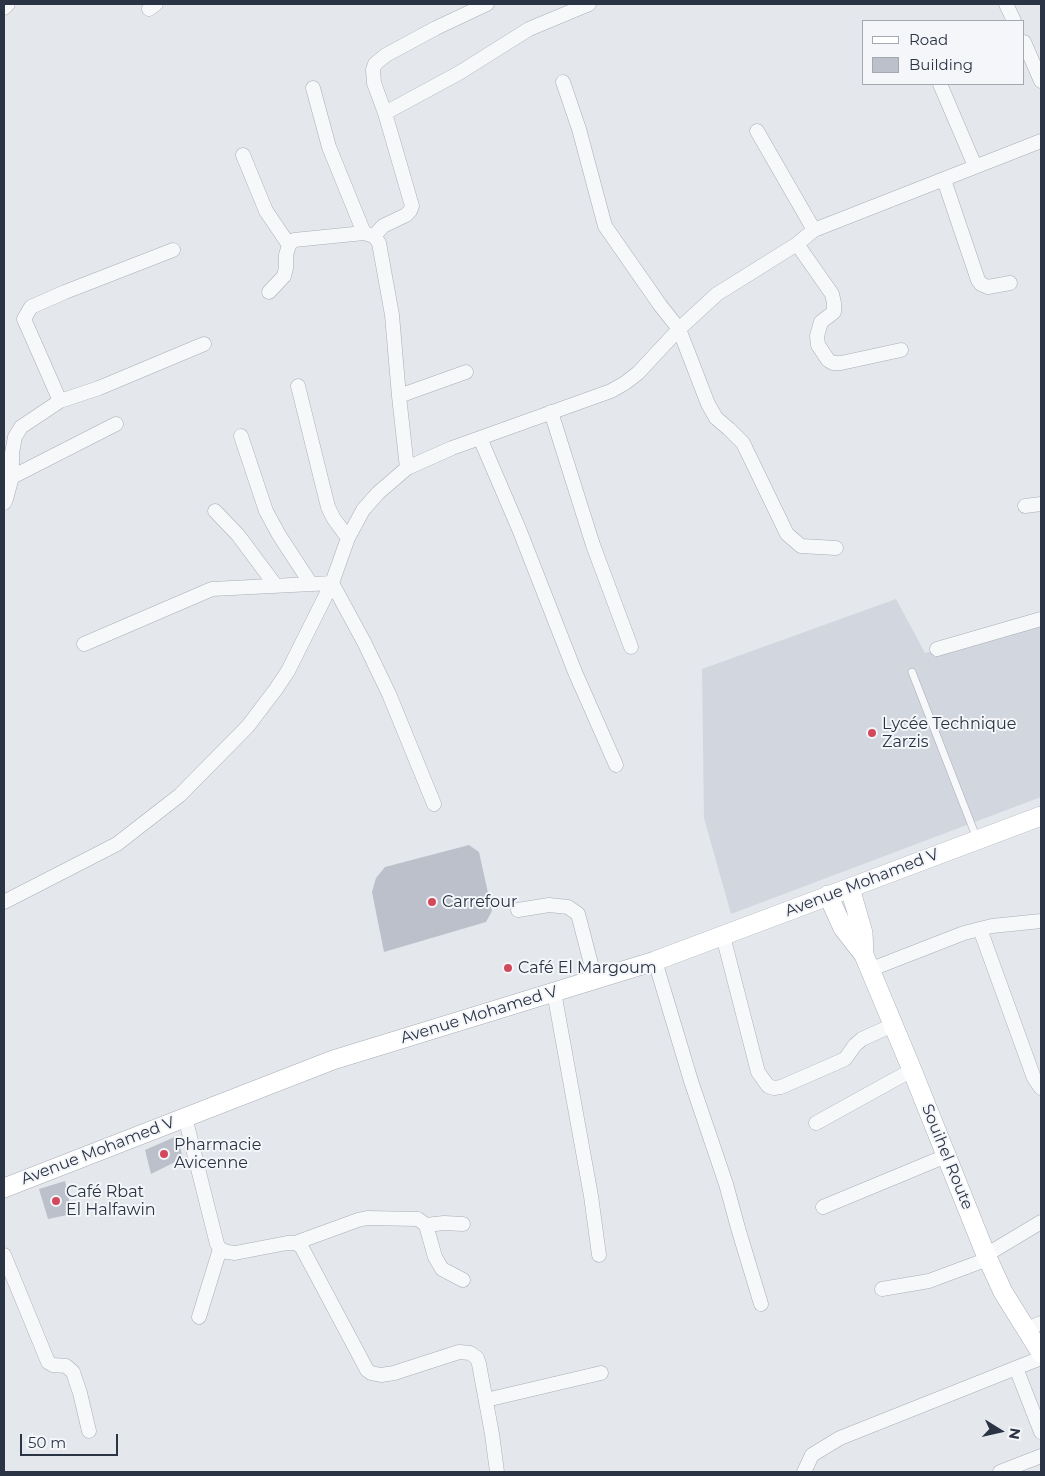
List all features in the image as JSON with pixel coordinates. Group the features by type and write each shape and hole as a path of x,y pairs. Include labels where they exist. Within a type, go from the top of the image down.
{"main road":[{"name":"Avenue Mohamed V","path":"4,1188 333,1060 654,961 1041,816"},
{"path":"850,888 864,933 866,962"},
{"path":"828,896 843,928 866,962"},
{"name":"Souihel Route","path":"866,962 912,1070 987,1257 1003,1292 1033,1326 1041,1353"}],"street":[{"path":"4,8 8,4"},
{"path":"269,292 284,276 289,245 294,240 369,235 410,211 412,206 373,78 373,70 380,60 436,28 486,4"},
{"path":"385,113 459,72 529,29 589,4"},
{"path":"1006,4 1014,20"},
{"path":"1025,44 1041,81"},
{"path":"563,82 580,129 605,226 679,329 708,404 716,418 743,443 787,534 801,546 836,548"},
{"path":"940,85 975,166"},
{"path":"312,88 329,147 369,235 379,243 392,315 398,396 407,468"},
{"path":"757,131 814,230"},
{"path":"4,902 101,854 117,844 180,795 248,726 288,671 332,583 348,538 363,510 378,493 407,468 452,448 611,391 625,384 679,329 717,294 797,244 814,230 1041,141"},
{"path":"243,155 266,211 289,245"},
{"path":"944,180 978,280 981,284 988,287 1010,283"},
{"path":"797,244 832,294 834,312 821,322 817,336 818,345 828,360 841,363 901,350"},
{"path":"60,401 24,320 31,308 173,250"},
{"path":"4,503 12,477 12,453 15,437 20,427 60,401 99,388 204,344"},
{"path":"398,396 466,372"},
{"path":"298,386 328,507 348,538"},
{"path":"551,412 593,545 630,647"},
{"path":"12,477 116,424"},
{"path":"241,436 266,511 279,536 311,584"},
{"path":"480,438 519,529 575,672 616,766"},
{"path":"1024,506 1041,504"},
{"path":"215,511 238,535 276,586"},
{"path":"84,644 212,589 332,583"},
{"path":"332,583 364,642 389,694 434,804"},
{"path":"937,649 1041,619"},
{"path":"518,910 549,905 568,907 578,914 595,979"},
{"path":"866,962 992,926 1041,921"},
{"path":"980,929 1034,1078 1041,1088"},
{"path":"723,936 758,1072 768,1086 774,1088 781,1087 845,1059 855,1044 862,1039 893,1025"},
{"path":"654,961 691,1081 726,1184 761,1304"},
{"path":"554,992 591,1196 599,1256"},
{"path":"816,1123 912,1070"},
{"path":"185,1117 217,1244 220,1248 227,1252 235,1253 294,1243 367,1218 418,1219 426,1225 435,1257 442,1269 463,1280"},
{"path":"824,1207 946,1156"},
{"path":"882,1289 929,1281 987,1257 1041,1222"},
{"path":"426,1225 463,1224"},
{"path":"294,1243 301,1246 367,1370 381,1375 394,1373 459,1352 470,1353 476,1358 479,1364 486,1400 497,1472"},
{"path":"199,1318 220,1248"},
{"path":"4,1255 48,1362 53,1365 66,1366 72,1372 80,1393 89,1432"},
{"path":"804,1472 812,1455 840,1438 1041,1358"},
{"path":"1016,1368 1041,1432"},
{"path":"486,1400 602,1373"},
{"path":"1000,1472 1041,1456"}],"lane":[{"path":"912,672 977,840"}],"shaded area":[{"name":"Lycée Technique Zarzis","path":"896,599 925,653 1041,621 1041,797 731,914 704,818 702,669"}],"building":[{"name":"Carrefour","path":"469,845 479,852 492,911 486,922 384,952 372,892 376,878 385,867"},
{"name":"Pharmacie Avicenne","path":"177,1136 183,1158 151,1174 145,1150"},
{"name":"Café Rbat El Halfawin","path":"65,1181 72,1214 48,1219 39,1189"}],"place":[{"name":"Lycée Technique Zarzis","path":"872,733"},
{"name":"Carrefour","path":"432,902"},
{"name":"Café El Margoum","path":"508,968"},
{"name":"Pharmacie Avicenne","path":"164,1154"},
{"name":"Café Rbat El Halfawin","path":"56,1201"}]}
